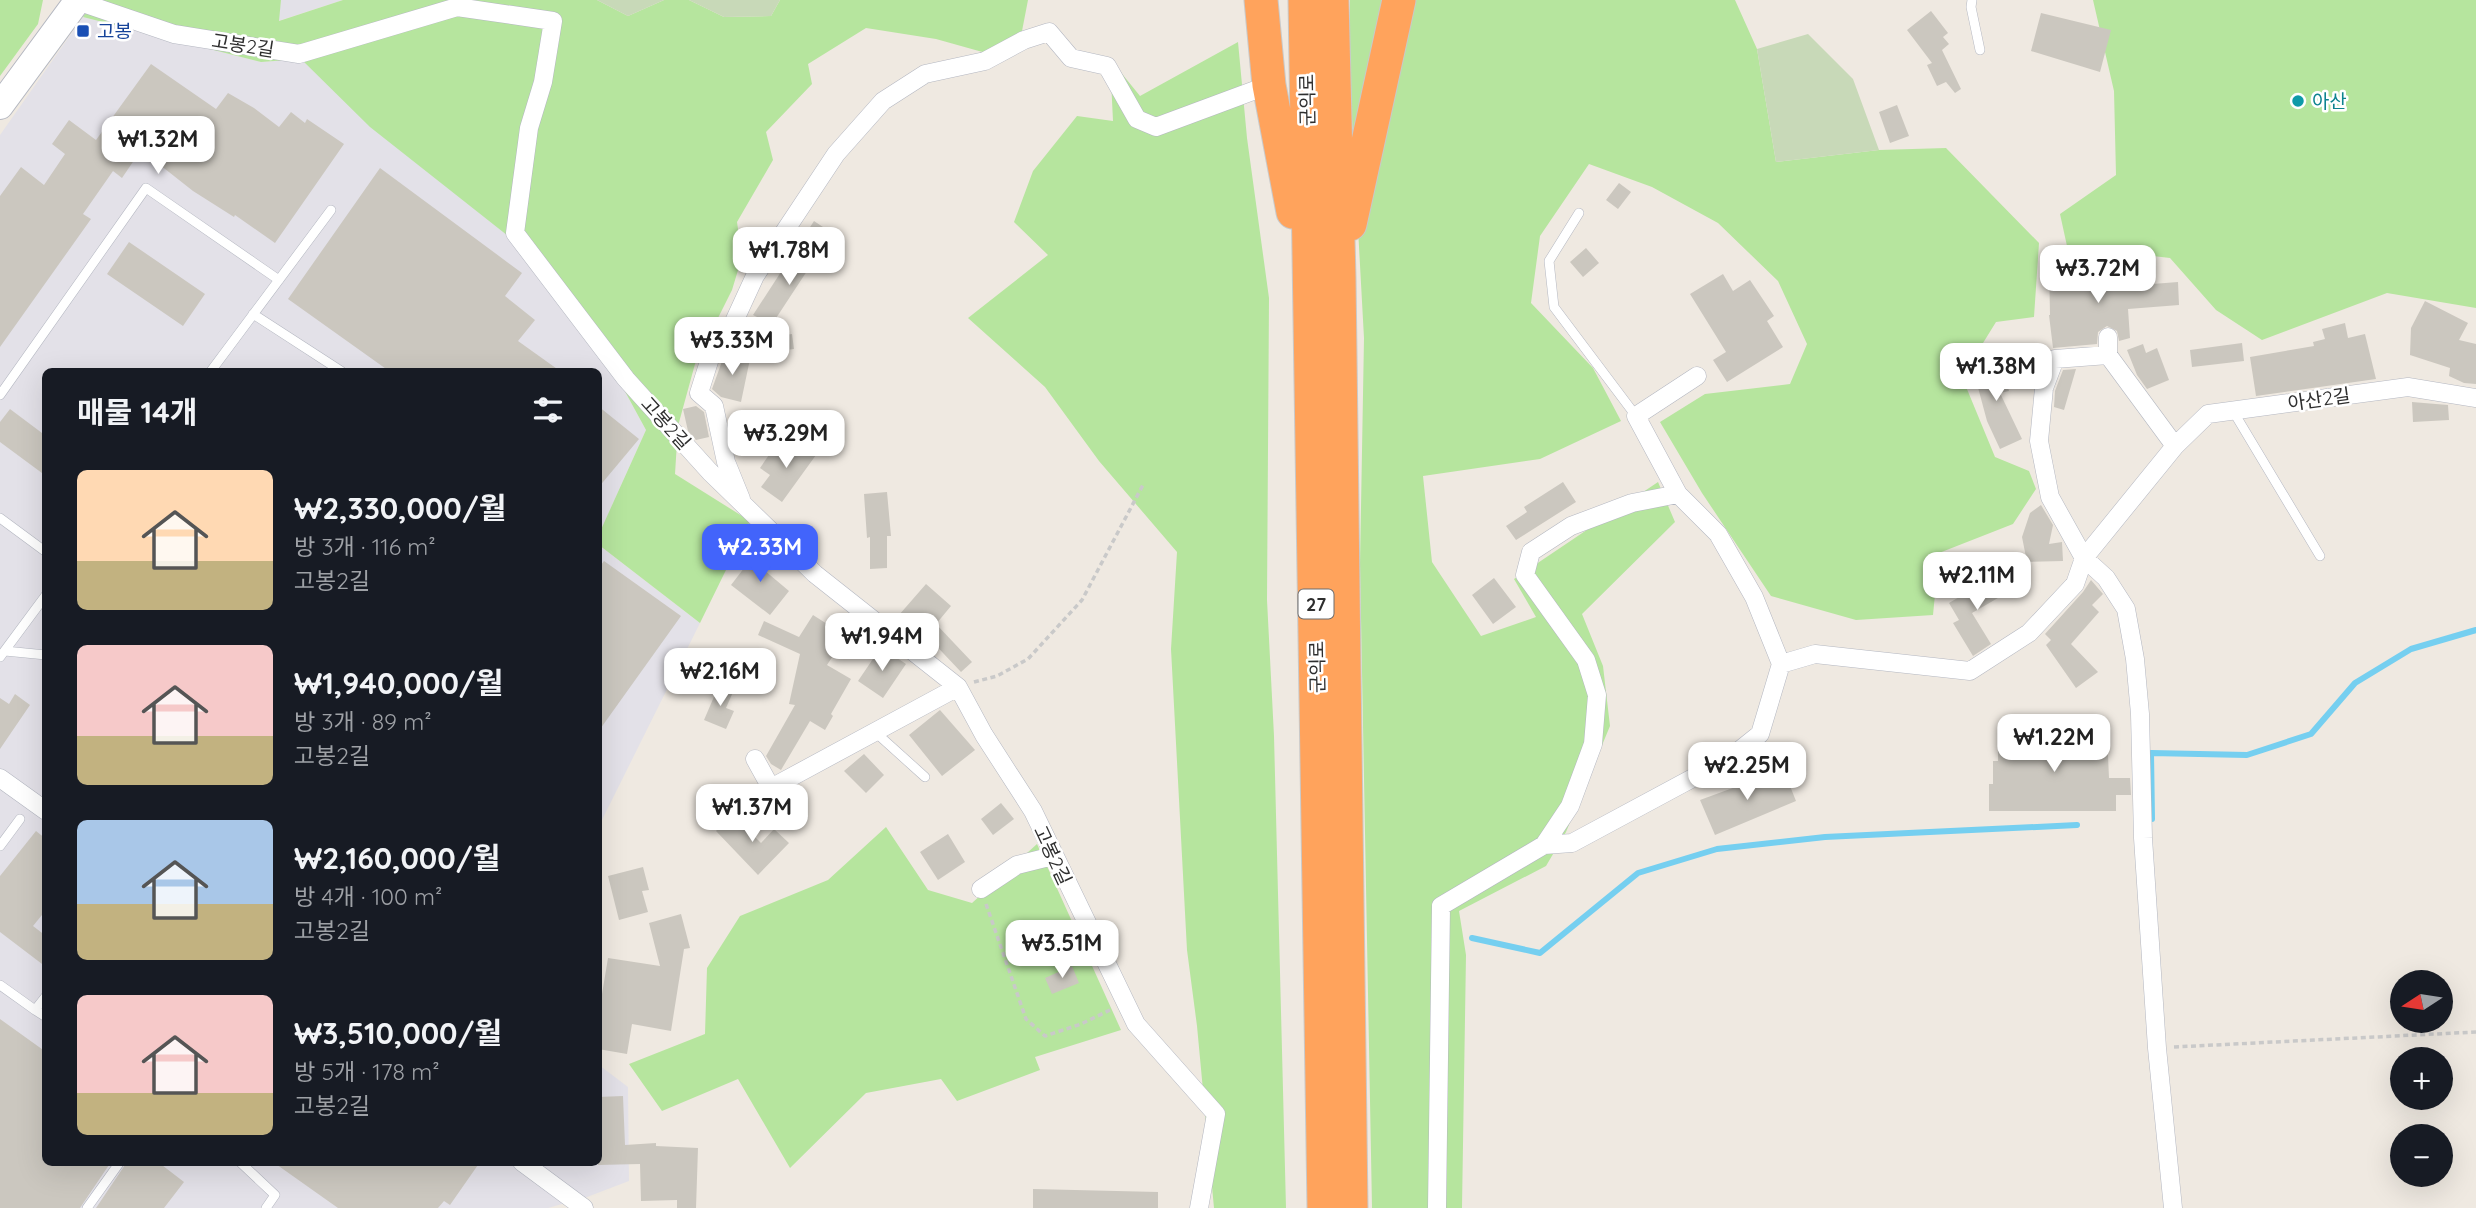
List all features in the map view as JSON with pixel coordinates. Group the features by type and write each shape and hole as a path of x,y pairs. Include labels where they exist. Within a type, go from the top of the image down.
{"highway":[{"path":"1261,0 1269,85 1310,306"},
{"name":"군익로","path":"1305,0 1324,1208"},
{"name":"군익로","path":"1332,0 1339,278 1351,1208"},
{"path":"1339,278 1399,0"}],"street":[{"path":"0,106 77,0"},
{"name":"고봉2길","path":"77,0 174,34 299,54 457,7 554,21 543,82 529,128 515,233 626,379 710,472 815,574 958,687 984,735 1033,811 1136,1024 1216,1114 1199,1208"},
{"path":"744,505 726,462 714,407 699,393 712,352 732,326 755,276 836,154 883,101 925,74 985,61 1024,40 1049,32 1071,58 1107,66 1137,120 1156,127 1269,85"},
{"path":"2108,337 2108,355 2175,446"},
{"path":"2108,355 2055,359 2044,388 2039,441 2050,497 2084,558 2106,578 2126,609 2135,659 2140,714 2143,838 2157,1048 2173,1208"},
{"path":"1544,845 1572,843 1730,758 1760,734 1781,664 1754,597 1718,534 1678,494 1636,416 1697,376"},
{"name":"아산2길","path":"1781,664 1815,654 1970,671 2029,633 2075,584 2084,558 2175,446 2208,414 2408,387 2476,398"},
{"path":"1437,1208 1441,906 1544,845 1570,806 1593,744 1597,695 1586,660 1525,575 1531,552 1571,526 1632,503 1678,494"},
{"path":"755,760 771,788 958,687"},
{"path":"0,778 42,808"},
{"path":"981,889 1017,865 1053,856"},
{"path":"527,1166 584,1208"}],"lane":[{"path":"1972,0 1980,50"},
{"path":"0,395 146,188 279,280"},
{"path":"213,368 331,210"},
{"path":"1579,213 1549,261 1554,307 1636,416"},
{"path":"253,314 336,368"},
{"path":"2233,411 2320,556"},
{"path":"0,518 42,549"},
{"path":"2,654 42,600"},
{"path":"2,654 42,655"},
{"path":"874,732 925,777"},
{"path":"0,846 20,819"},
{"path":"0,985 42,1014"},
{"path":"35,1010 42,1001"},
{"path":"87,1208 117,1166"},
{"path":"244,1166 275,1195 266,1208"}],"path":[{"path":"958,687 996,676 1028,659 1073,610 1082,600 1144,483"},
{"path":"981,889 1026,1018 1045,1036 1081,1024 1126,1003"},
{"path":"2157,1048 2476,1032"}],"shaded area":[{"path":"281,0 343,0 278,21"},
{"path":"83,17 261,62 301,59 512,239 622,386 646,430 602,527 602,368 42,368 42,1166 602,1166 602,1067 628,1087 629,1181 548,1208 0,1208 0,135"},
{"path":"602,547 700,623 602,820"}],"green space":[{"path":"0,0 43,0 38,24 0,76"},
{"path":"94,0 281,0 279,21 343,0 597,0 628,16 664,0 689,0 724,17 771,16 780,0 1028,0 1022,31 986,53 936,39 866,28 808,64 812,84 766,132 773,160 737,222 742,257 732,290 695,364 678,426 675,474 750,521 700,623 602,547 602,527 646,430 622,386 512,239 370,127 301,59 261,62 83,17"},
{"path":"597,0 664,0 628,16"},
{"path":"689,0 780,0 771,16 724,17"},
{"path":"1350,0 1735,0 1757,49 1776,162 1879,150 1946,148 2039,243 2034,317 1996,322 1962,377 1995,457 2029,471 2036,489 2013,524 1939,553 1933,615 1856,620 1771,596 1702,493 1660,422 1705,394 1790,384 1807,344 1778,281 1718,223 1652,187 1589,164 1540,236 1531,303 1593,368 1621,421 1540,459 1423,476 1432,562 1481,636 1536,617 1514,579 1658,482 1675,522 1582,614 1603,666 1610,726 1566,832 1546,866 1459,911 1466,955 1462,1208 1372,1208 1360,564 1364,338 1349,64"},
{"path":"2093,0 2476,0 2476,308 2387,293 2262,340 2216,310 2170,258 2067,246 2060,214 2116,175 2114,91"},
{"path":"1808,34 1853,79 1879,150 1776,162 1757,49"},
{"path":"1238,42 1247,138 1269,298 1267,600 1274,736 1286,1208 1214,1208 1187,950 1171,649 1177,552 1099,461 1045,387 968,318 1048,255 1014,222 1033,171 1077,116 1113,121 1110,59 1140,96"},
{"path":"886,827 928,890 972,903 1037,844 1121,1030 1035,1057 1040,1070 957,1101 941,1079 866,1093 790,1168 738,1079 662,1111 629,1064 705,1034 707,968 740,916 828,880"}],"building":[{"path":"1931,11 1948,33 1943,37 1949,44 1942,50 1961,89 1955,93 1946,82 1937,86 1927,65 1932,63 1907,30"},
{"path":"2041,13 2111,30 2100,72 2031,51"},
{"path":"151,64 216,109 228,93 279,127 291,112 305,123 307,119 344,144 275,243 235,215 234,217 193,191 141,150 122,178 113,171 83,214 91,219 0,347 0,196 21,167 44,185 65,154 52,144 69,120 96,140"},
{"path":"1897,105 1909,136 1890,143 1879,112"},
{"path":"380,168 522,273 505,296 535,320 518,341 556,368 385,368 288,299"},
{"path":"1619,183 1631,192 1618,209 1606,200"},
{"path":"814,221 832,233 763,338 792,334 794,349 763,353 759,318 753,315"},
{"path":"129,242 205,294 183,326 107,274"},
{"path":"1586,248 1599,263 1583,277 1570,262"},
{"path":"2081,263 2081,281 2126,278 2127,286 2178,282 2179,305 2128,309 2130,338 2119,341 2117,331 2107,326 2098,332 2097,344 2053,348 2049,315 2049,264"},
{"path":"1723,274 1733,291 1750,280 1774,316 1767,321 1783,347 1727,382 1713,360 1726,352 1690,294"},
{"path":"2425,301 2468,323 2459,340 2476,344 2476,384 2464,383 2449,376 2450,368 2410,355 2411,328"},
{"path":"2345,323 2348,338 2365,334 2376,379 2256,396 2250,357 2314,346 2313,342 2325,339 2322,329"},
{"path":"2242,343 2244,361 2192,367 2190,350"},
{"path":"2143,344 2146,353 2157,348 2169,380 2147,389 2137,375 2127,350"},
{"path":"725,353 750,359 741,402 721,397 712,389"},
{"path":"2000,360 2009,391 2000,393 2022,439 2000,449 1987,421 1973,369"},
{"path":"2076,369 2064,410 2054,407 2055,391 2063,370"},
{"path":"2412,402 2448,405 2449,420 2413,422"},
{"path":"696,406 704,412 709,437 696,440 688,431 683,409"},
{"path":"10,409 42,433 42,473 0,442 0,422"},
{"path":"602,409 639,439 602,483"},
{"path":"795,440 816,455 782,502 761,487 770,475 760,468 773,449 783,457"},
{"path":"1563,482 1576,502 1516,540 1506,526 1527,512 1524,507"},
{"path":"887,492 891,536 887,536 887,568 870,569 870,537 867,538 864,494"},
{"path":"2041,505 2053,525 2049,544 2062,542 2063,561 2027,562 2022,537 2030,513"},
{"path":"758,550 772,560 764,570 789,591 770,615 731,585"},
{"path":"604,561 681,616 602,726"},
{"path":"2000,573 2010,591 1972,613 1991,644 1973,656 1953,623 1959,620 1949,603"},
{"path":"1494,578 1516,607 1493,624 1472,595"},
{"path":"2091,580 2103,594 2092,605 2099,612 2071,644 2098,672 2076,688 2046,645 2051,640 2045,634"},
{"path":"926,584 951,606 936,624 972,662 961,672 926,635 925,637 899,615"},
{"path":"813,615 846,636 827,665 851,679 825,730 810,721 781,770 771,764 766,756 795,705 789,704 800,654 758,635 764,621 799,637"},
{"path":"881,647 906,664 883,698 858,681"},
{"path":"719,685 733,692 726,708 734,711 726,729 704,720"},
{"path":"15,694 30,705 0,749 0,698 9,704"},
{"path":"940,710 975,750 942,776 909,735"},
{"path":"1998,733 2107,733 2109,778 2130,778 2131,795 2116,795 2116,811 1989,811 1989,784 1993,784 1993,761 1998,761"},
{"path":"864,754 884,775 866,793 844,771"},
{"path":"1779,771 1785,788 1790,786 1796,801 1715,835 1700,800"},
{"path":"1001,803 1014,819 993,835 981,819"},
{"path":"732,814 761,843 774,829 789,843 758,875 716,831"},
{"path":"36,831 42,836 42,915 33,926 42,933 42,964 0,932 0,876"},
{"path":"948,834 965,862 938,880 920,852"},
{"path":"643,867 649,890 642,891 648,912 619,920 608,876"},
{"path":"681,914 690,948 684,949 671,1031 632,1024 627,1054 602,1050 602,994 608,958 660,966 649,923"},
{"path":"1072,966 1079,983 1052,994 1045,978"},
{"path":"0,1019 42,1049 42,1166 108,1166 80,1208 0,1208"},
{"path":"623,1096 625,1145 656,1143 656,1146 698,1148 696,1208 677,1208 677,1200 641,1201 640,1164 602,1165 602,1097"},
{"path":"124,1166 163,1166 184,1182 164,1208 96,1208"},
{"path":"279,1166 477,1166 450,1205 444,1201 438,1208 338,1208"},
{"path":"1033,1189 1158,1192 1158,1208 1033,1208"}],"waterway":[{"path":"2152,819 2151,753 2247,755 2311,734 2355,683 2411,649 2476,630"},
{"path":"1472,938 1540,953 1638,873 1717,849 1825,837 2077,825"}],"place":[{"name":"고봉","path":"83,31"},
{"name":"아산","path":"2298,101"}]}
